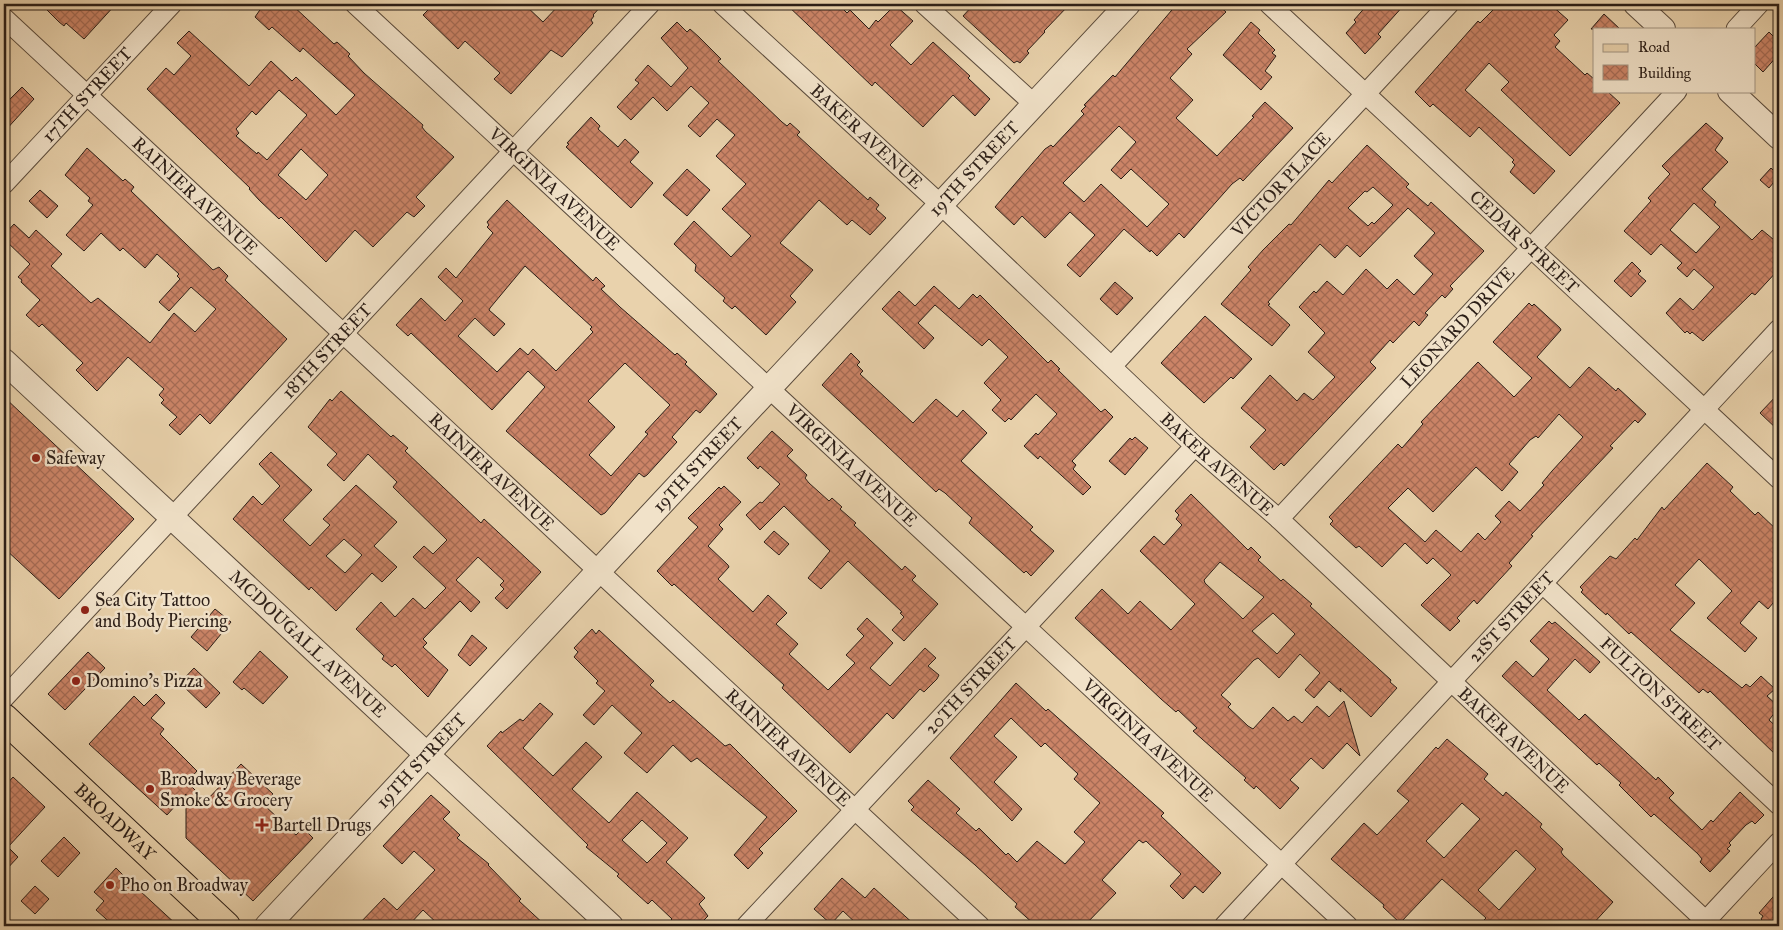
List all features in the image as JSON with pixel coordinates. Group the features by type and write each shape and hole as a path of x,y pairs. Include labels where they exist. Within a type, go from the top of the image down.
{"main road":[{"name":"BROADWAY","path":"4,718 226,926"}],"street":[{"name":"17TH STREET","path":"4,184 172,4"},
{"name":"VIRGINIA AVENUE","path":"355,4 1348,926"},
{"name":"18TH STREET","path":"4,698 650,4"},
{"name":"BAKER AVENUE","path":"722,4 940,204 1196,446 1279,519 1706,924"},
{"path":"924,4 1034,104"},
{"name":"19TH STREET","path":"268,926 1128,4"},
{"name":"CEDAR STREET","path":"1269,4 1779,479"},
{"name":"VICTOR PLACE","path":"1112,366 1449,4"},
{"path":"1636,4 1662,28"},
{"path":"1737,28 1759,4"},
{"name":"RAINIER AVENUE","path":"4,18 980,926"},
{"name":"LEONARD DRIVE","path":"1279,519 1676,92"},
{"path":"1731,92 1779,137"},
{"name":"21ST STREET","path":"1224,926 1779,329"},
{"name":"MCDOUGALL AVENUE","path":"4,361 612,926"},
{"name":"20TH STREET","path":"746,926 1196,446"},
{"name":"FULTON STREET","path":"1543,584 1779,805"},
{"path":"1706,924 1779,842"}],"building":[{"path":"41,4 116,4 84,39 66,23 64,26 59,22"},
{"path":"264,4 291,4 334,44 337,42 350,54 348,56 364,73 423,125 422,127 425,131 454,157 416,197 425,206 414,217 407,212 373,247 355,230 326,262 281,217 279,219 259,200 250,188 147,89 166,68 174,75 191,56 177,43 189,31 249,86 271,61 292,81 296,77 336,115 355,95 303,48 300,52 272,27 269,30 255,17","holes":["279,90 307,115 267,160 236,136 239,133 236,129 252,111 256,115","301,149 328,175 306,200 278,175"]},
{"path":"434,4 524,4 543,22 560,4 603,4 593,15 591,20 593,23 562,57 551,50 511,94 494,79 500,73 465,41 458,49 423,15"},
{"path":"786,4 838,4 847,13 850,10 869,29 876,20 878,22 895,5 913,21 890,45 911,65 933,42 970,76 968,78 990,99 975,116 953,95 923,127 875,82 872,86"},
{"path":"974,4 1070,4 1027,51 1029,53 1020,63 1017,61 1014,63 963,16"},
{"path":"1177,4 1217,4 1226,12 1187,49 1192,54 1170,78 1193,100 1176,118 1217,156 1254,117 1252,116 1265,102 1293,128 1243,181 1240,178 1232,184 1184,238 1179,233 1157,256 1124,229 1080,277 1067,265 1095,235 1070,212 1045,238 1022,216 1014,225 995,207 1045,149 1051,145 1053,147 1084,114 1081,111 1086,106 1084,105 1113,75 1115,77","holes":["1119,126 1136,142 1111,170 1121,179 1131,169 1169,204 1147,227 1101,184 1084,202 1063,183"]},
{"path":"1368,4 1405,4 1378,34 1381,37 1365,54 1346,33"},
{"path":"1499,4 1550,4 1568,20 1554,35 1560,41 1555,47 1585,75 1587,73 1593,78 1593,92 1608,92 1620,103 1570,156 1501,90 1509,82 1489,63 1465,90 1555,171 1534,194 1510,172 1515,165 1512,162 1514,160 1479,127 1470,137 1433,104 1430,107 1415,92 1478,21 1480,23"},
{"path":"1604,14 1619,28 1593,28 1591,29"},
{"path":"677,22 687,32 690,29 699,37 721,59 718,61 782,122 787,126 790,123 800,132 797,135 837,172 868,200 870,197 879,205 876,209 886,218 870,235 852,220 847,225 819,200 780,243 813,270 790,296 796,302 766,335 735,306 732,309 723,301 725,298 695,271 696,265 674,244 694,221 731,257 751,236 722,209 746,184 716,156 735,135 717,119 700,137 688,126 709,103 691,86 667,111 653,97 631,120 617,107 639,83 635,80 648,65 671,87 688,68 661,38"},
{"path":"1251,22 1260,30 1258,33 1275,50 1272,53 1276,56 1265,71 1272,77 1261,90 1223,55"},
{"path":"1769,32 1779,42 1779,54 1763,72 1756,65 1756,46"},
{"path":"22,87 34,99 4,132 4,102 7,102"},
{"path":"591,117 600,126 598,129 618,147 625,139 639,152 630,162 653,183 631,208 566,147 569,144 567,143"},
{"path":"1706,123 1723,138 1715,150 1728,162 1702,189 1716,202 1714,205 1752,240 1762,230 1779,244 1779,269 1755,295 1752,293 1703,341 1692,332 1690,334 1687,331 1685,333 1666,313 1680,298 1693,310 1714,287 1694,269 1687,277 1677,268 1682,263 1661,244 1651,255 1624,231 1651,201 1648,198 1670,174 1662,166","holes":["1694,203 1720,227 1696,253 1670,230"]},
{"path":"1367,145 1409,184 1406,187 1428,206 1431,202 1484,251 1450,286 1453,289 1445,298 1442,295 1425,313 1428,315 1419,326 1414,321 1393,343 1390,340 1370,362 1376,368 1284,466 1281,463 1274,470 1250,447 1266,430 1241,408 1270,375 1297,401 1304,393 1313,400 1335,377 1308,352 1325,333 1299,307 1314,291 1316,293 1327,281 1343,295 1366,269 1387,289 1397,279 1414,295 1433,274 1414,256 1435,233 1408,208 1360,257 1347,245 1335,258 1320,244 1268,302 1270,304 1268,305 1290,325 1272,346 1221,304 1251,270 1248,267 1263,250 1289,224 1291,225 1329,180 1332,183","holes":["1373,187 1393,205 1374,224 1372,222 1368,226 1348,208 1365,191 1367,192"]},
{"path":"87,148 123,181 125,179 134,187 131,191 213,270 219,267 228,276 225,280 287,339 210,424 200,414 180,435 169,425 177,417 161,403 164,400 159,395 164,389 128,357 97,391 76,370 83,363 42,324 39,327 26,315 40,300 18,277 30,264 4,239 4,235 14,224 29,238 36,230 62,254 51,266 91,303 98,298 150,343 174,313 195,332 216,309 191,287 169,311 159,302 180,279 177,276 179,274 157,254 145,268 123,248 120,251 101,233 84,251 66,235 93,205 88,201 90,198 65,175"},
{"path":"1771,168 1779,176 1769,188 1760,180"},
{"path":"687,169 710,190 687,216 663,195"},
{"path":"40,190 58,206 47,218 29,201"},
{"path":"507,200 593,281 596,277 605,286 601,289 675,355 677,353 687,362 685,364 717,394 700,413 696,410 672,437 677,442 647,475 644,477 639,473 605,513 601,515 506,431 545,387 528,371 492,410 411,333 408,336 396,325 421,298 445,321 463,301 438,277 446,268 456,278 493,233 487,227 489,225 487,222","holes":["525,266 592,327 590,329 593,332 556,371 533,349 528,355 520,348 497,372 458,336 475,318 494,336 505,324 489,310","625,363 670,405 645,432 648,434 611,476 589,455 615,427 588,401"]},
{"path":"1632,262 1641,271 1638,274 1646,281 1631,297 1614,281"},
{"path":"1115,282 1133,298 1117,315 1100,299"},
{"path":"934,286 959,309 973,294 977,298 980,295 1048,363 1051,360 1060,369 1058,370 1101,412 1105,409 1113,417 1072,461 1076,465 1073,469 1091,487 1083,495 1040,456 1038,459 1024,446 1036,433 1038,435 1057,414 1036,394 1011,420 1009,418 1005,422 992,410 1001,400 984,383 1008,357 989,339 982,346 935,305 918,323 934,338 924,349 882,309 899,291 915,306"},
{"path":"1529,303 1532,306 1534,304 1561,330 1537,357 1570,388 1589,367 1616,391 1618,388 1646,414 1638,423 1635,420 1610,446 1613,448 1531,535 1533,536 1509,563 1512,566 1477,604 1474,600 1457,618 1460,621 1450,631 1421,605 1451,575 1433,558 1427,564 1405,543 1382,567 1359,546 1356,548 1330,524 1333,521 1329,517 1398,444 1402,448 1423,424 1421,422 1478,362 1514,397 1532,378 1493,342","holes":["1559,414 1583,437 1552,471 1542,483 1544,485 1520,511 1509,501 1495,516 1501,522 1485,540 1478,533 1461,552 1436,530 1425,542 1388,508 1408,488 1433,512 1476,467 1502,491 1518,472 1509,464 1530,440 1536,436 1538,438"]},
{"path":"1205,316 1252,359 1233,379 1231,377 1204,403 1161,363"},
{"path":"851,353 860,362 857,365 863,371 860,374 913,423 936,399 957,417 963,410 987,433 961,461 1033,527 1030,530 1054,551 1031,576 1026,571 1024,573 969,523 972,518 945,493 939,489 936,492 822,385"},
{"path":"341,391 391,437 393,435 408,448 405,451 481,523 484,519 541,572 507,609 495,598 504,589 500,585 504,581 478,557 456,580 480,602 471,612 460,601 423,639 427,643 423,647 448,670 428,697 395,664 392,667 382,659 384,656 356,629 381,602 395,617 413,598 425,609 446,588 413,557 424,546 433,554 447,540 393,487 397,482 368,454 344,481 327,465 337,454 308,427 330,399 332,401"},
{"path":"1779,393 1779,431 1760,413"},
{"name":"Safeway","path":"4,397 134,519 59,599 4,548"},
{"path":"772,431 793,450 787,456 807,475 805,478 809,483 829,501 832,498 842,507 840,509 856,523 854,525 902,570 905,566 916,576 912,580 938,604 904,641 892,630 904,617 900,613 902,612 848,561 821,589 808,578 830,551 784,506 760,530 746,515 760,502 762,503 780,484 760,466 758,469 747,458"},
{"path":"1135,437 1148,448 1125,475 1109,461 1130,438 1132,440"},
{"path":"271,452 312,490 283,520 310,546 330,525 323,519 356,485 397,522 374,546 397,567 382,582 372,573 336,611 311,587 309,590 233,519 253,496 262,505 280,486 259,464","holes":["344,539 362,555 345,573 326,556"]},
{"path":"1707,463 1733,487 1730,491 1755,515 1758,512 1779,532 1779,596 1768,609 1759,601 1740,623 1757,638 1745,652 1707,618 1732,591 1699,559 1675,585 1695,603 1670,630 1742,688 1746,684 1750,687 1761,676 1775,689 1767,696 1779,707 1769,720 1779,729 1779,758 1710,691 1708,693 1703,689 1699,693 1631,632 1629,634 1581,592 1583,590 1580,587 1610,556 1616,559 1635,538 1637,540 1662,507 1664,510"},
{"path":"724,486 741,502 719,525 723,529 708,546 729,567 718,579 753,612 768,595 787,613 776,624 798,644 789,654 828,690 855,663 846,655 864,636 857,629 867,618 893,643 870,668 890,686 925,648 936,658 928,666 939,675 937,679 924,692 920,689 893,719 887,713 850,753 782,688 784,685 674,584 672,586 657,571 698,527 688,518 719,487 721,489"},
{"path":"1191,494 1248,550 1251,547 1261,557 1258,560 1281,581 1283,579 1312,604 1310,606 1391,680 1390,682 1397,688 1371,717 1340,688 1341,692 1329,681 1314,698 1305,690 1320,673 1300,654 1279,678 1258,658 1254,660 1221,695 1231,704 1228,707 1248,726 1253,729 1273,707 1288,721 1294,716 1302,723 1317,706 1329,717 1344,701 1360,756 1347,743 1323,769 1311,758 1290,780 1299,788 1280,809 1256,786 1254,789 1244,780 1246,778 1193,731 1197,728 1178,710 1176,712 1161,699 1075,618 1102,589 1128,614 1140,601 1171,630 1195,604 1140,551 1154,536 1164,545 1182,525 1176,519 1179,515 1175,511","holes":["1220,562 1264,597 1243,619 1205,583 1204,580","1273,613 1295,634 1277,654 1252,631"]},
{"path":"774,531 789,544 779,555 764,542"},
{"path":"215,609 231,622 207,651 191,637"},
{"path":"1549,621 1552,624 1555,622 1600,662 1590,673 1575,659 1547,690 1579,720 1585,714 1656,780 1658,777 1674,793 1669,798 1702,830 1711,820 1713,822 1740,792 1764,815 1755,824 1752,821 1746,825 1729,843 1731,845 1727,849 1730,851 1710,872 1700,862 1702,859 1698,854 1654,814 1651,817 1619,785 1621,783 1599,763 1597,765 1502,676 1516,661 1533,677 1549,659 1530,641"},
{"path":"592,629 596,634 599,630 654,681 650,685 670,703 673,700 725,746 730,744 797,811 759,849 763,853 748,869 734,855 767,817 697,758 691,762 673,745 647,773 624,753 642,733 612,705 594,725 583,715 605,691 596,683 598,681 574,657 578,652 574,648"},
{"path":"472,635 487,648 470,666 458,655"},
{"path":"260,651 288,677 263,704 244,688 242,690 233,682"},
{"name":"Domino's Pizza","path":"88,652 105,668 65,710 48,694"},
{"path":"194,668 220,693 206,708 180,683"},
{"path":"1016,683 1046,711 1048,709 1164,813 1161,816 1221,873 1203,893 1195,886 1183,899 1170,886 1181,874 1146,841 1143,843 1139,840 1102,880 1116,893 1084,926 1036,926 1015,907 1017,904 975,865 911,810 914,807 908,801 928,780 960,809 956,813 976,831 979,828 1006,855 1008,853 1017,862 1037,841 1065,864 1085,842 1074,832 1100,803 1074,779 1078,774 1045,743 1041,747 1011,718 994,736 1017,757 994,782 1022,809 1012,821 950,758"},
{"path":"156,694 165,703 151,718 164,729 160,734 197,771 187,782 206,801 241,764 273,794 263,804 296,835 303,828 313,838 253,901 186,838 186,794 167,815 89,744 134,696 144,706"},
{"path":"540,703 553,714 523,748 553,776 586,742 602,757 572,789 609,823 637,792 688,838 666,862 705,898 699,904 708,916 698,926 677,926 670,921 672,919 652,900 648,904 617,876 619,874 586,847 588,845 487,746 501,731 502,733 520,719 523,721","holes":["642,820 667,843 647,863 622,840"]},
{"path":"1447,739 1488,774 1484,779 1503,796 1506,792 1542,824 1540,827 1563,849 1561,852 1563,855 1613,902 1591,926 1478,926 1486,918 1442,879 1400,923 1383,907 1384,905 1331,859 1364,823 1377,835 1409,801 1397,791 1436,747 1438,749","holes":["1462,803 1480,819 1444,858 1426,841","1516,850 1536,869 1499,910 1478,890"]},
{"path":"13,777 45,807 8,847 18,857 4,872 4,787"},
{"path":"431,795 450,812 443,819 460,835 457,838 489,864 521,899 519,901 546,926 440,926 423,910 408,926 357,926 384,898 397,910 435,870 414,851 402,864 383,846"},
{"path":"64,837 80,853 58,877 41,861"},
{"path":"116,868 178,926 114,926 96,910 104,901 94,892"},
{"path":"842,878 865,898 874,888 916,926 859,926 843,911 831,924 814,909"},
{"path":"35,886 49,899 35,914 21,901"},
{"path":"1779,890 1779,926 1768,926 1761,919 1763,916 1759,913"}],"place":[{"name":"Safeway","path":"36,458"},
{"name":"Sea City Tattoo and Body Piercing","path":"85,610"},
{"name":"Domino's Pizza","path":"76,681"},
{"name":"Broadway Beverage Smoke & Grocery","path":"150,789"},
{"name":"Bartell Drugs","path":"262,825"},
{"name":"Pho on Broadway","path":"110,885"}]}
